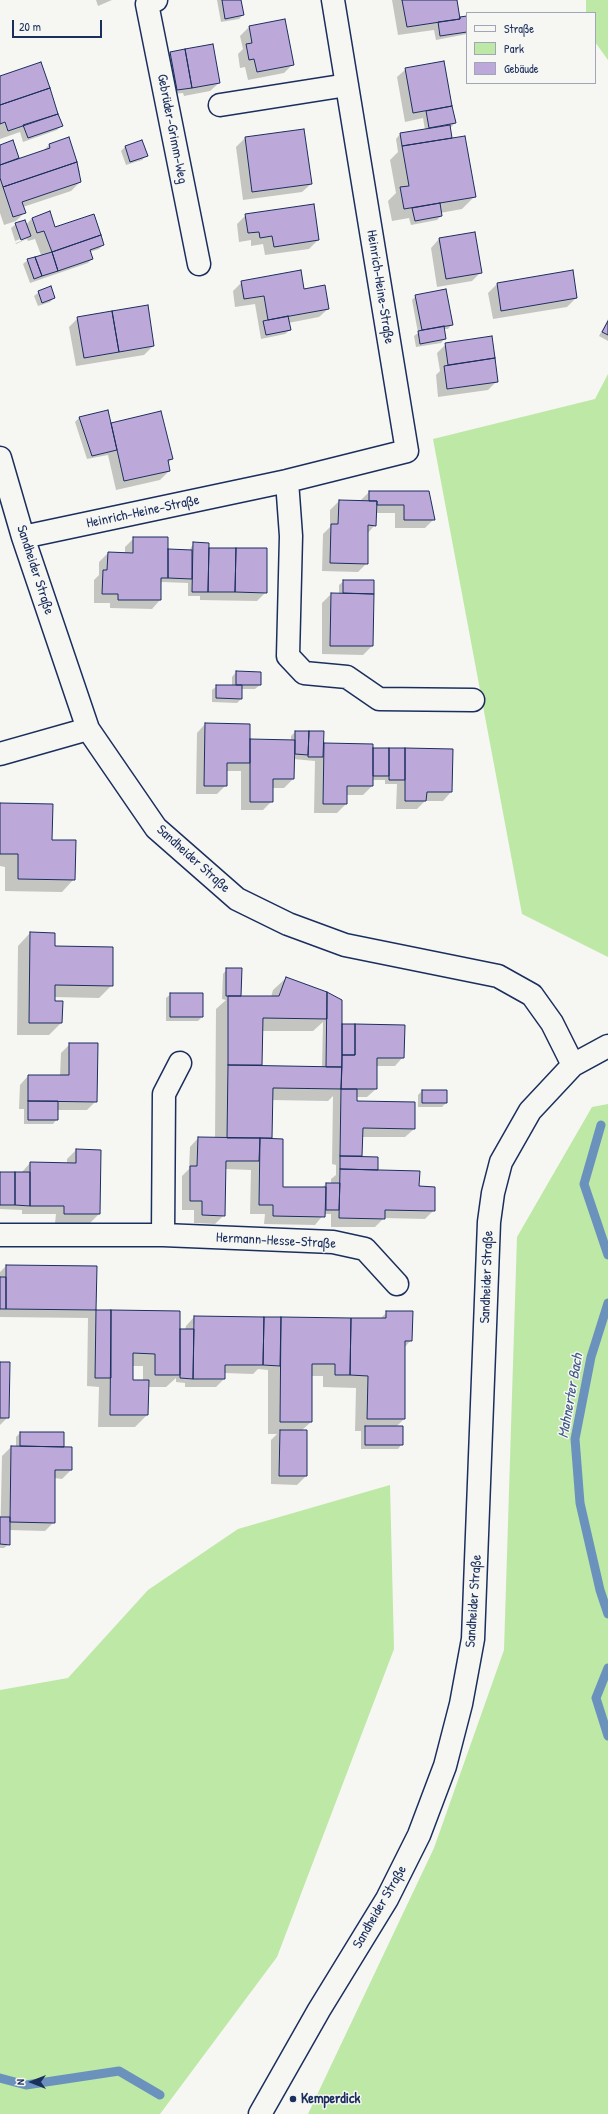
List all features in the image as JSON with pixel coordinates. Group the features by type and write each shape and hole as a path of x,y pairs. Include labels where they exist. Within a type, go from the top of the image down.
{"street":[{"name":"Gebrüder-Grimm-Weg","path":"156,0 147,4 199,264"},
{"name":"Heinrich-Heine-Straße","path":"23,538 287,481 407,451 333,0"},
{"path":"220,105 347,85"},
{"name":"Sandheider Straße","path":"0,458 23,538 88,730 156,828 237,900 288,924 345,944 498,976 532,995 552,1023 573,1065"},
{"path":"287,481 291,536 288,656 304,672 347,677 379,699 473,700"},
{"path":"0,754 88,730"},
{"name":"Sandheider Straße","path":"260,2114 319,2010 387,1899 419,1835 446,1766 461,1704 473,1639 489,1222 493,1193 501,1162 530,1111 573,1065 608,1046"},
{"path":"163,1235 164,1094 180,1063"},
{"name":"Hermann-Hesse-Straße","path":"0,1236 163,1235 333,1242 365,1249 397,1284"}],"green space":[{"path":"586,0 608,0 608,60 596,43 596,12 586,12"},
{"path":"608,374 608,957 522,914 433,439 595,399"},
{"path":"608,1104 608,2114 308,2114 434,1848 504,1650 517,1237 592,1107"},
{"path":"390,1485 394,1649 277,1957 160,2114 0,2114 0,1690 68,1678 148,1590 238,1529"}],"building":[{"path":"222,0 241,0 244,15 225,19"},
{"path":"402,0 457,0 460,19 407,27"},
{"path":"466,16 466,32 440,36 438,22 460,19 460,17"},
{"path":"285,19 294,65 257,72 254,59 249,60 246,44 252,43 249,26"},
{"path":"213,44 220,83 192,88 185,49"},
{"path":"185,49 192,88 177,90 170,52"},
{"path":"444,61 452,106 413,113 405,68"},
{"path":"41,62 50,88 0,105 0,76"},
{"path":"50,88 58,114 8,131 5,122 0,124 0,105"},
{"path":"452,106 456,123 429,128 426,111"},
{"path":"58,114 63,126 28,138 23,125"},
{"path":"450,125 452,138 402,146 400,133"},
{"path":"304,129 312,184 252,192 245,137"},
{"path":"465,136 476,197 404,209 400,187 409,186 402,146"},
{"path":"69,137 77,162 3,187 0,178 0,165 50,148 49,144"},
{"path":"13,140 19,158 0,165 0,145"},
{"path":"142,140 148,156 130,162 125,146"},
{"path":"77,162 81,182 22,202 26,213 13,217 3,187"},
{"path":"440,203 442,216 415,221 412,208"},
{"path":"314,204 319,240 274,247 272,236 260,238 259,232 248,233 245,214"},
{"path":"50,211 55,227 94,214 101,235 52,252 44,231 37,233 32,218"},
{"path":"25,220 31,236 21,240 15,223"},
{"path":"475,232 482,273 446,279 439,238"},
{"path":"101,235 104,245 90,250 93,259 58,271 52,252"},
{"path":"52,252 58,271 42,276 35,257"},
{"path":"35,257 42,276 34,279 27,259"},
{"path":"301,270 304,289 325,285 329,309 268,320 264,296 244,299 241,281"},
{"path":"573,270 577,298 501,311 497,283"},
{"path":"51,286 55,298 42,303 38,291"},
{"path":"446,289 453,325 422,330 415,295"},
{"path":"148,305 154,346 119,352 112,311"},
{"path":"112,311 119,352 84,358 77,317"},
{"path":"288,316 291,330 266,335 263,321"},
{"path":"608,321 608,335 602,332"},
{"path":"444,326 446,339 420,344 418,331"},
{"path":"492,336 495,358 448,365 445,343"},
{"path":"495,358 498,382 447,389 444,366"},
{"path":"108,410 117,450 92,456 79,417"},
{"path":"161,411 173,459 168,460 170,471 124,481 111,423"},
{"path":"369,491 429,491 435,520 404,520 404,505 377,505 377,501 369,501"},
{"path":"339,500 377,501 376,526 368,525 368,564 330,563 331,524 338,524"},
{"path":"133,537 168,537 168,578 161,578 161,600 118,600 118,594 102,594 103,570 107,570 108,552 133,553"},
{"path":"193,542 209,543 208,592 192,592"},
{"path":"209,548 236,548 235,592 208,592"},
{"path":"236,548 267,548 267,593 235,592"},
{"path":"168,549 192,550 192,579 168,578"},
{"path":"343,580 374,580 374,594 343,593"},
{"path":"331,593 374,594 373,646 330,646"},
{"path":"236,671 261,672 261,685 236,685"},
{"path":"216,685 242,685 242,699 216,698"},
{"path":"205,723 250,724 250,763 227,763 227,786 204,786"},
{"path":"295,731 309,731 308,755 295,754"},
{"path":"309,731 324,731 323,757 308,757"},
{"path":"250,739 295,740 294,779 273,779 273,802 250,802"},
{"path":"324,743 373,744 373,786 347,786 347,804 323,804"},
{"path":"373,748 389,748 389,776 373,776"},
{"path":"389,748 405,748 405,780 389,780"},
{"path":"405,748 453,749 452,792 427,792 426,801 405,801"},
{"path":"0,803 53,804 52,840 76,840 75,880 18,879 18,854 0,854"},
{"path":"30,932 55,933 55,946 113,947 113,986 55,985 55,1001 63,1001 62,1023 29,1023"},
{"path":"226,968 242,968 241,996 226,996"},
{"path":"286,977 327,992 327,1019 263,1018 262,1065 228,1065 228,996 279,996"},
{"path":"327,992 342,1000 342,1067 326,1067"},
{"path":"170,993 203,993 203,1017 170,1017"},
{"path":"342,1024 355,1024 355,1055 342,1055"},
{"path":"355,1024 405,1025 404,1058 377,1058 377,1089 341,1089 342,1055 355,1055"},
{"path":"69,1043 98,1043 97,1102 28,1101 28,1075 69,1075"},
{"path":"228,1065 342,1067 341,1089 273,1088 272,1138 227,1138"},
{"path":"341,1089 357,1089 357,1101 415,1102 415,1129 363,1128 362,1156 340,1156"},
{"path":"422,1090 447,1090 447,1103 422,1103"},
{"path":"28,1101 58,1101 58,1120 28,1120"},
{"path":"198,1137 260,1138 259,1161 226,1161 225,1216 202,1215 202,1201 190,1201 190,1166 197,1166"},
{"path":"260,1138 283,1139 283,1187 326,1187 325,1217 273,1216 273,1205 259,1205"},
{"path":"76,1149 101,1150 100,1214 64,1214 64,1206 30,1206 30,1162 76,1163"},
{"path":"340,1156 378,1157 378,1170 340,1169"},
{"path":"340,1169 420,1171 419,1186 435,1187 435,1211 385,1210 385,1219 339,1218"},
{"path":"0,1172 15,1172 15,1205 0,1205"},
{"path":"15,1172 30,1172 30,1206 15,1205"},
{"path":"326,1183 340,1183 339,1210 326,1210"},
{"path":"6,1265 97,1266 96,1310 6,1309"},
{"path":"0,1277 6,1277 6,1309 0,1309"},
{"path":"96,1310 111,1310 111,1378 95,1378"},
{"path":"111,1310 180,1311 180,1375 155,1375 155,1354 133,1353 133,1380 149,1380 148,1415 110,1415"},
{"path":"386,1311 413,1311 412,1341 405,1341 405,1419 367,1419 368,1376 350,1375 351,1318 386,1318"},
{"path":"194,1316 264,1317 263,1365 225,1365 225,1379 193,1379"},
{"path":"264,1317 281,1317 280,1366 263,1365"},
{"path":"281,1317 351,1318 350,1375 335,1375 335,1364 312,1364 312,1422 280,1422"},
{"path":"180,1329 194,1329 193,1379 180,1378"},
{"path":"0,1362 10,1362 9,1418 0,1418"},
{"path":"365,1426 403,1426 403,1445 365,1445"},
{"path":"280,1430 307,1430 307,1476 279,1476"},
{"path":"20,1432 64,1432 64,1447 20,1446"},
{"path":"11,1446 72,1447 72,1470 55,1470 55,1523 10,1522"},
{"path":"0,1517 10,1517 10,1545 0,1544"}],"waterway":[{"name":"Mahnerter Bach","path":"601,1125 584,1184 608,1255"},
{"name":"Mahnerter Bach","path":"608,1303 591,1357 575,1439 580,1503 600,1590 608,1614"},
{"name":"Mahnerter Bach","path":"608,1668 596,1698 608,1736"},
{"path":"0,2078 26,2085 119,2071 160,2095"}],"place":[{"name":"Kemperdick","path":"293,2099"}]}
